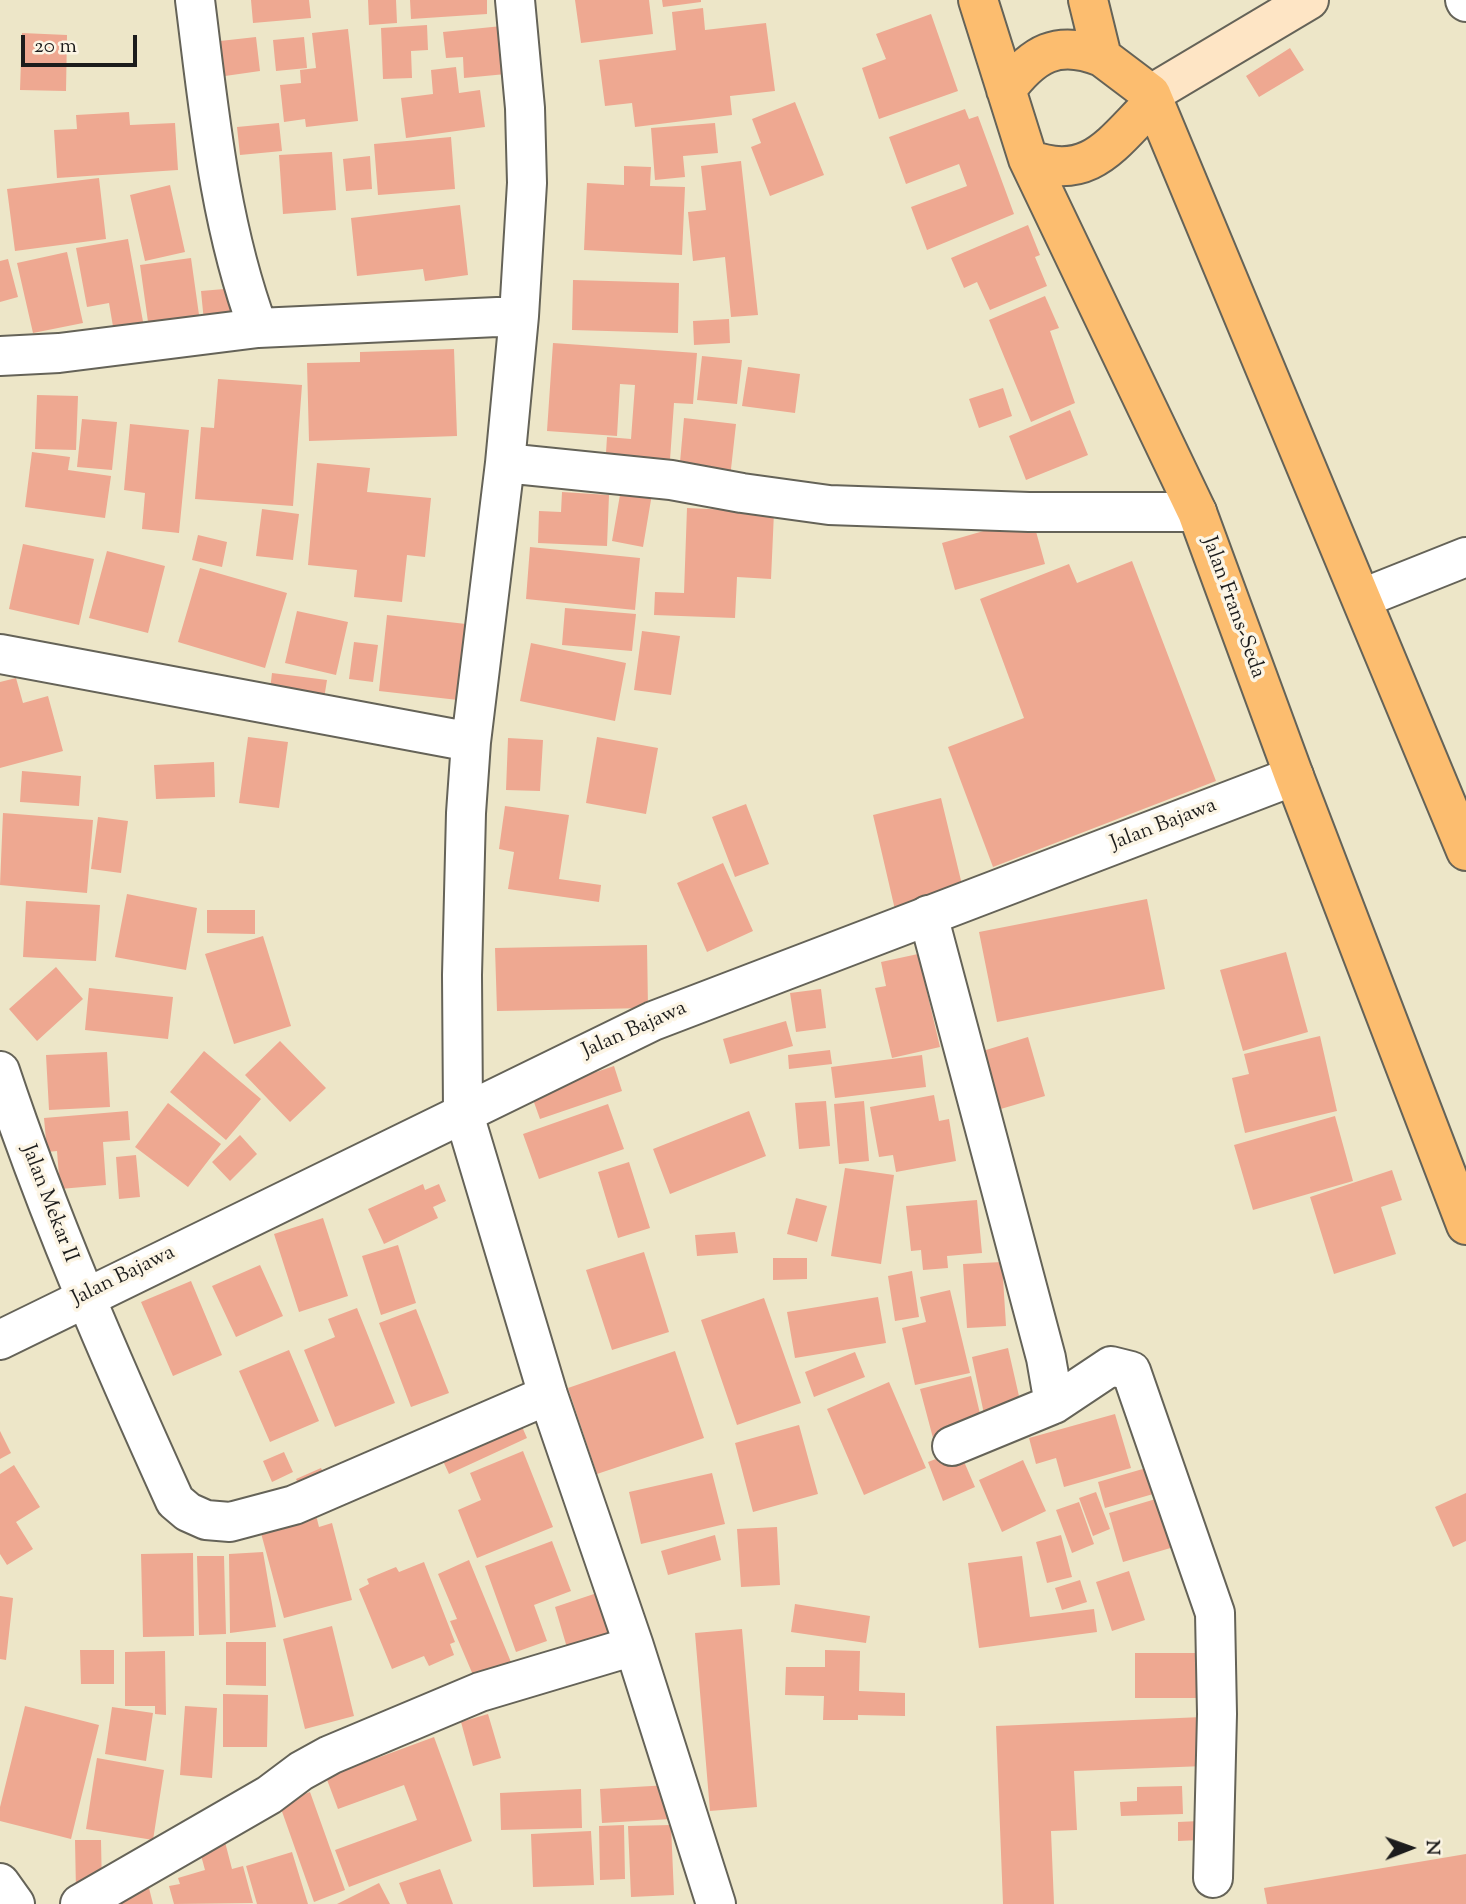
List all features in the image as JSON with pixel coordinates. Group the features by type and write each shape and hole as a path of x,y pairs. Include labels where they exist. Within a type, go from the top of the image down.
{"main road":[{"name":"Jalan Frans-Seda","path":"978,0 1028,159 1197,512 1294,776 1466,1225"},
{"path":"1088,0 1102,57"},
{"path":"1028,159 1045,166 1076,167 1103,155 1152,98 1309,0"},
{"path":"1006,90 1031,60 1058,49 1086,50 1102,57 1152,98 1466,850"}],"street":[{"path":"195,0 216,170 234,251 258,328"},
{"path":"515,0 525,108 527,183 519,316 505,463 471,742 462,975 463,1111 548,1395 634,1646 716,1904"},
{"path":"0,356 59,353 258,328 519,316"},
{"path":"505,463 671,480 741,494 829,505 1029,512 1197,512"},
{"path":"1363,598 1466,558"},
{"path":"0,654 471,742"},
{"name":"Jalan Bajawa","path":"0,1340 84,1296 653,1021 1294,776"},
{"path":"928,915 1046,1358 1054,1404"},
{"name":"Jalan Mekar II","path":"0,1071 24,1144 84,1296 175,1501 188,1513 206,1520 230,1522 294,1505 548,1395"},
{"path":"953,1446 1054,1404 1111,1366 1131,1371 1215,1613 1217,1714 1213,1878"},
{"path":"80,1904 270,1795 302,1771 330,1755 480,1692 634,1646"},
{"path":"0,1883 15,1904"}],"building":[{"path":"251,0 309,0 311,18 253,23"},
{"path":"368,0 396,0 397,23 369,25"},
{"path":"410,0 487,0 487,14 411,19"},
{"path":"575,0 649,0 653,34 581,43"},
{"path":"662,0 701,0 701,2 663,7"},
{"path":"703,8 705,30 766,23 775,91 730,96 732,115 635,127 632,103 605,106 599,60 676,50 672,12"},
{"path":"931,14 958,91 879,119 862,68 886,59 876,34"},
{"path":"427,25 428,50 411,51 412,78 383,79 381,28"},
{"path":"502,26 506,74 464,78 463,57 446,58 443,32"},
{"path":"348,29 358,121 306,127 305,119 284,122 280,85 301,83 300,70 316,68 312,33"},
{"path":"22,33 67,35 66,91 20,90"},
{"path":"256,37 260,71 225,76 220,41"},
{"path":"304,37 307,68 276,71 273,40"},
{"path":"1290,48 1304,70 1259,97 1246,76"},
{"path":"456,67 459,93 480,90 485,127 406,138 401,98 433,94 431,70"},
{"path":"795,102 824,175 770,196 751,147 761,143 752,119"},
{"path":"965,109 969,119 978,116 1014,214 927,250 911,207 967,186 959,164 906,184 889,137"},
{"path":"129,112 130,125 175,123 178,170 57,178 54,130 77,129 76,115"},
{"path":"279,123 282,151 240,155 237,127"},
{"path":"715,123 718,153 683,156 685,177 655,180 651,128"},
{"path":"451,137 455,189 378,195 374,144"},
{"path":"332,152 336,210 283,214 279,155"},
{"path":"370,156 372,189 346,191 343,159"},
{"path":"741,161 758,315 731,317 725,257 693,261 688,212 706,210 701,166"},
{"path":"624,166 651,167 650,186 685,187 682,255 584,250 587,183 624,185"},
{"path":"99,178 106,239 15,251 7,189"},
{"path":"170,185 185,252 145,261 130,195"},
{"path":"460,205 468,275 425,281 423,269 357,276 351,218"},
{"path":"1028,225 1040,255 1035,257 1047,286 990,310 977,282 964,288 951,258"},
{"path":"128,239 146,338 116,344 109,303 87,307 76,248"},
{"path":"67,252 83,323 33,333 17,263"},
{"path":"191,258 201,329 150,336 140,265"},
{"path":"8,259 18,297 0,302 0,261"},
{"path":"573,280 679,283 678,333 572,330"},
{"path":"236,288 240,329 205,332 201,291"},
{"path":"1045,296 1059,328 1050,331 1075,403 1031,422 989,320"},
{"path":"729,319 730,343 694,345 693,321"},
{"path":"553,343 697,353 693,404 674,403 669,474 605,469 607,437 631,439 635,385 620,384 617,436 547,431"},
{"path":"454,349 457,436 309,441 307,363 360,362 360,352"},
{"path":"702,356 742,360 737,404 697,400"},
{"path":"748,367 800,374 795,413 742,406"},
{"path":"218,379 302,385 293,506 195,499 201,427 214,428"},
{"path":"1003,388 1012,416 979,428 969,399"},
{"path":"37,395 78,396 76,450 35,449"},
{"path":"1070,410 1088,455 1026,480 1009,436"},
{"path":"684,418 736,424 730,478 679,473"},
{"path":"82,419 117,422 112,470 77,467"},
{"path":"130,424 189,430 179,533 142,529 145,493 124,490"},
{"path":"32,452 70,457 68,470 111,476 105,518 25,507"},
{"path":"317,463 370,468 367,492 431,498 425,557 407,555 402,602 354,597 357,570 308,565"},
{"path":"621,489 652,494 643,547 612,541"},
{"path":"562,492 609,495 607,546 538,543 539,511 561,512"},
{"path":"687,508 774,512 771,579 737,577 735,618 654,615 655,592 684,593"},
{"path":"262,509 299,514 293,560 256,556"},
{"path":"1032,517 1045,564 955,590 942,543"},
{"path":"198,535 227,542 222,567 192,560"},
{"path":"23,544 94,559 79,625 9,609"},
{"path":"530,547 640,558 635,610 526,599"},
{"path":"107,551 165,566 148,633 89,618"},
{"path":"1132,561 1216,781 993,867 948,747 1024,718 980,599 1069,564 1077,583"},
{"path":"200,568 287,593 265,668 178,642"},
{"path":"565,608 636,614 632,651 562,645"},
{"path":"297,611 348,622 336,675 285,663"},
{"path":"387,615 466,624 458,700 379,691"},
{"path":"642,631 680,636 671,695 634,690"},
{"path":"354,642 378,645 373,682 349,679"},
{"path":"531,643 626,663 615,721 520,701"},
{"path":"272,673 327,680 323,705 269,698"},
{"path":"16,678 23,703 48,696 63,751 0,768 0,682"},
{"path":"248,737 288,742 279,808 239,803"},
{"path":"597,737 658,748 646,814 586,803"},
{"path":"508,738 543,740 540,791 506,790"},
{"path":"214,762 215,797 156,799 154,765"},
{"path":"22,771 81,776 79,806 20,802"},
{"path":"941,798 965,897 896,914 873,815"},
{"path":"746,804 769,864 735,877 712,817"},
{"path":"505,806 569,815 559,879 601,885 599,902 508,889 514,852 499,849"},
{"path":"3,813 93,820 87,893 0,885"},
{"path":"98,817 128,821 121,873 91,869"},
{"path":"723,863 753,931 707,952 677,883"},
{"path":"127,894 197,908 186,970 115,957"},
{"path":"1147,899 1165,989 997,1022 979,932"},
{"path":"26,901 100,905 96,961 23,957"},
{"path":"207,910 255,910 255,934 207,933"},
{"path":"263,936 291,1026 234,1044 205,954"},
{"path":"647,945 648,1008 497,1011 495,948"},
{"path":"1286,952 1308,1032 1243,1051 1220,970"},
{"path":"918,954 940,1047 892,1058 875,988 886,986 881,962"},
{"path":"56,967 83,999 37,1041 9,1009"},
{"path":"89,988 173,997 168,1039 85,1030"},
{"path":"821,989 826,1028 796,1032 790,993"},
{"path":"786,1021 793,1046 730,1064 723,1039"},
{"path":"1320,1036 1337,1111 1245,1133 1232,1078 1249,1074 1244,1054"},
{"path":"1028,1037 1045,1096 987,1113 970,1055"},
{"path":"280,1041 326,1088 290,1122 245,1075"},
{"path":"830,1050 832,1064 789,1069 788,1055"},
{"path":"204,1051 261,1099 226,1140 170,1092"},
{"path":"107,1052 110,1107 49,1110 46,1055"},
{"path":"922,1055 926,1087 835,1098 831,1067"},
{"path":"614,1066 622,1091 540,1119 531,1094"},
{"path":"934,1095 939,1121 949,1119 956,1161 896,1172 893,1155 879,1157 870,1107"},
{"path":"826,1101 830,1146 799,1149 795,1103"},
{"path":"864,1101 869,1161 839,1164 834,1104"},
{"path":"168,1103 221,1144 188,1187 135,1147"},
{"path":"608,1104 624,1149 539,1179 523,1134"},
{"path":"128,1111 130,1140 103,1142 106,1185 60,1189 57,1151 47,1152 44,1118"},
{"path":"749,1111 766,1156 670,1194 653,1149"},
{"path":"1335,1116 1353,1181 1253,1210 1234,1145"},
{"path":"240,1135 257,1154 230,1181 212,1162"},
{"path":"136,1155 140,1197 119,1199 116,1157"},
{"path":"629,1162 650,1228 618,1238 598,1172"},
{"path":"845,1168 894,1175 881,1264 831,1256"},
{"path":"1392,1170 1402,1200 1381,1207 1396,1254 1334,1274 1310,1197"},
{"path":"423,1184 425,1190 439,1184 446,1201 433,1207 438,1218 384,1244 368,1209"},
{"path":"796,1198 827,1206 817,1242 787,1234"},
{"path":"977,1200 982,1253 947,1256 948,1268 923,1270 921,1250 911,1251 906,1206"},
{"path":"323,1218 348,1296 299,1312 274,1234"},
{"path":"735,1232 738,1253 697,1256 695,1235"},
{"path":"398,1245 416,1303 381,1315 362,1256"},
{"path":"644,1252 669,1332 612,1350 586,1270"},
{"path":"773,1258 807,1258 807,1279 773,1280"},
{"path":"1002,1262 1006,1326 967,1328 963,1264"},
{"path":"260,1265 283,1316 236,1337 212,1286"},
{"path":"912,1271 919,1317 895,1321 888,1276"},
{"path":"191,1281 222,1355 173,1376 141,1302"},
{"path":"950,1290 970,1373 915,1385 902,1328 926,1322 920,1297"},
{"path":"878,1297 886,1343 795,1358 787,1312"},
{"path":"764,1298 801,1403 737,1425 701,1320"},
{"path":"357,1308 395,1403 335,1427 304,1350 335,1337 328,1319"},
{"path":"416,1309 449,1393 411,1407 379,1323"},
{"path":"1008,1348 1021,1405 984,1414 972,1357"},
{"path":"289,1350 319,1421 270,1442 239,1371"},
{"path":"675,1351 704,1438 597,1474 568,1388"},
{"path":"855,1352 865,1377 814,1397 805,1372"},
{"path":"971,1376 983,1426 933,1438 920,1389"},
{"path":"889,1382 926,1468 864,1495 827,1409"},
{"path":"516,1413 527,1438 449,1474 438,1450"},
{"path":"1115,1414 1131,1468 1064,1487 1056,1458 1036,1464 1029,1438"},
{"path":"799,1425 818,1494 753,1512 735,1443"},
{"path":"0,1431 11,1453 0,1459"},
{"path":"959,1450 975,1487 943,1501 928,1462"},
{"path":"523,1451 553,1527 477,1558 458,1510 481,1500 470,1473"},
{"path":"284,1452 293,1472 272,1482 263,1461"},
{"path":"1023,1460 1046,1511 1002,1532 979,1480"},
{"path":"14,1465 40,1507 16,1522 33,1549 7,1565 0,1554 0,1474"},
{"path":"1153,1466 1160,1492 1105,1508 1098,1482"},
{"path":"321,1468 329,1485 305,1497 296,1479"},
{"path":"712,1473 725,1524 641,1544 629,1492"},
{"path":"1096,1492 1110,1529 1093,1536 1079,1498"},
{"path":"1466,1493 1466,1541 1453,1547 1435,1507"},
{"path":"1169,1495 1184,1544 1123,1562 1109,1513"},
{"path":"1079,1502 1094,1544 1072,1553 1056,1510"},
{"path":"314,1507 319,1527 332,1523 352,1600 284,1618 258,1522"},
{"path":"777,1527 780,1585 741,1587 737,1529"},
{"path":"715,1535 721,1560 668,1575 661,1551"},
{"path":"1061,1535 1072,1577 1047,1583 1036,1542"},
{"path":"552,1541 571,1591 534,1605 547,1641 516,1652 485,1566"},
{"path":"263,1552 276,1627 230,1633 229,1554"},
{"path":"193,1553 194,1636 143,1637 141,1554"},
{"path":"197,1556 224,1556 226,1634 199,1635"},
{"path":"1022,1556 1030,1617 1094,1609 1097,1632 979,1648 968,1563"},
{"path":"469,1560 513,1667 476,1682 450,1621 457,1619 438,1574"},
{"path":"424,1562 455,1642 450,1644 454,1655 429,1666 424,1656 392,1669 359,1589 369,1584 367,1579 396,1567 399,1572"},
{"path":"1129,1571 1145,1620 1112,1631 1096,1582"},
{"path":"1080,1580 1087,1602 1062,1610 1055,1588"},
{"path":"597,1593 610,1637 568,1651 555,1607"},
{"path":"0,1596 13,1598 6,1660 0,1659"},
{"path":"795,1604 870,1616 866,1643 791,1632"},
{"path":"332,1626 354,1716 305,1729 283,1639"},
{"path":"742,1629 757,1807 710,1811 695,1633"},
{"path":"226,1642 266,1642 266,1686 226,1685"},
{"path":"80,1650 114,1650 114,1684 81,1684"},
{"path":"825,1650 860,1651 859,1691 905,1693 905,1716 858,1715 858,1720 823,1720 824,1696 785,1695 786,1667 825,1667"},
{"path":"165,1651 166,1715 155,1714 155,1706 125,1706 125,1652"},
{"path":"1135,1653 1199,1653 1200,1698 1135,1698"},
{"path":"223,1694 268,1695 267,1747 223,1747"},
{"path":"25,1706 99,1725 71,1839 0,1821 0,1807"},
{"path":"185,1706 217,1708 212,1778 180,1775"},
{"path":"112,1707 153,1713 146,1761 105,1754"},
{"path":"488,1714 501,1758 473,1766 461,1722"},
{"path":"1202,1717 1205,1766 1074,1771 1077,1830 1051,1831 1054,1904 1003,1904 996,1726"},
{"path":"434,1737 472,1841 349,1887 335,1850 417,1820 404,1785 338,1809 326,1777"},
{"path":"97,1758 164,1770 153,1840 86,1829"},
{"path":"669,1785 671,1819 602,1823 600,1789"},
{"path":"1182,1786 1183,1814 1121,1816 1120,1802 1137,1801 1137,1787"},
{"path":"581,1789 582,1828 501,1830 500,1793"},
{"path":"310,1792 345,1890 314,1902 279,1803"},
{"path":"1200,1821 1200,1840 1178,1841 1178,1822"},
{"path":"624,1825 625,1879 600,1880 599,1826"},
{"path":"671,1825 674,1895 631,1897 628,1826"},
{"path":"591,1831 594,1885 533,1887 531,1834"},
{"path":"75,1840 101,1840 102,1890 76,1891"},
{"path":"225,1842 232,1869 243,1866 253,1903 174,1904 169,1886 180,1884 178,1878 205,1870 199,1848"},
{"path":"292,1852 308,1904 257,1904 246,1866"},
{"path":"1466,1854 1466,1904 1267,1904 1264,1888"},
{"path":"440,1869 453,1904 407,1904 399,1883"},
{"path":"379,1883 390,1904 337,1904"},
{"path":"149,1888 153,1904 122,1904 120,1896"}]}
